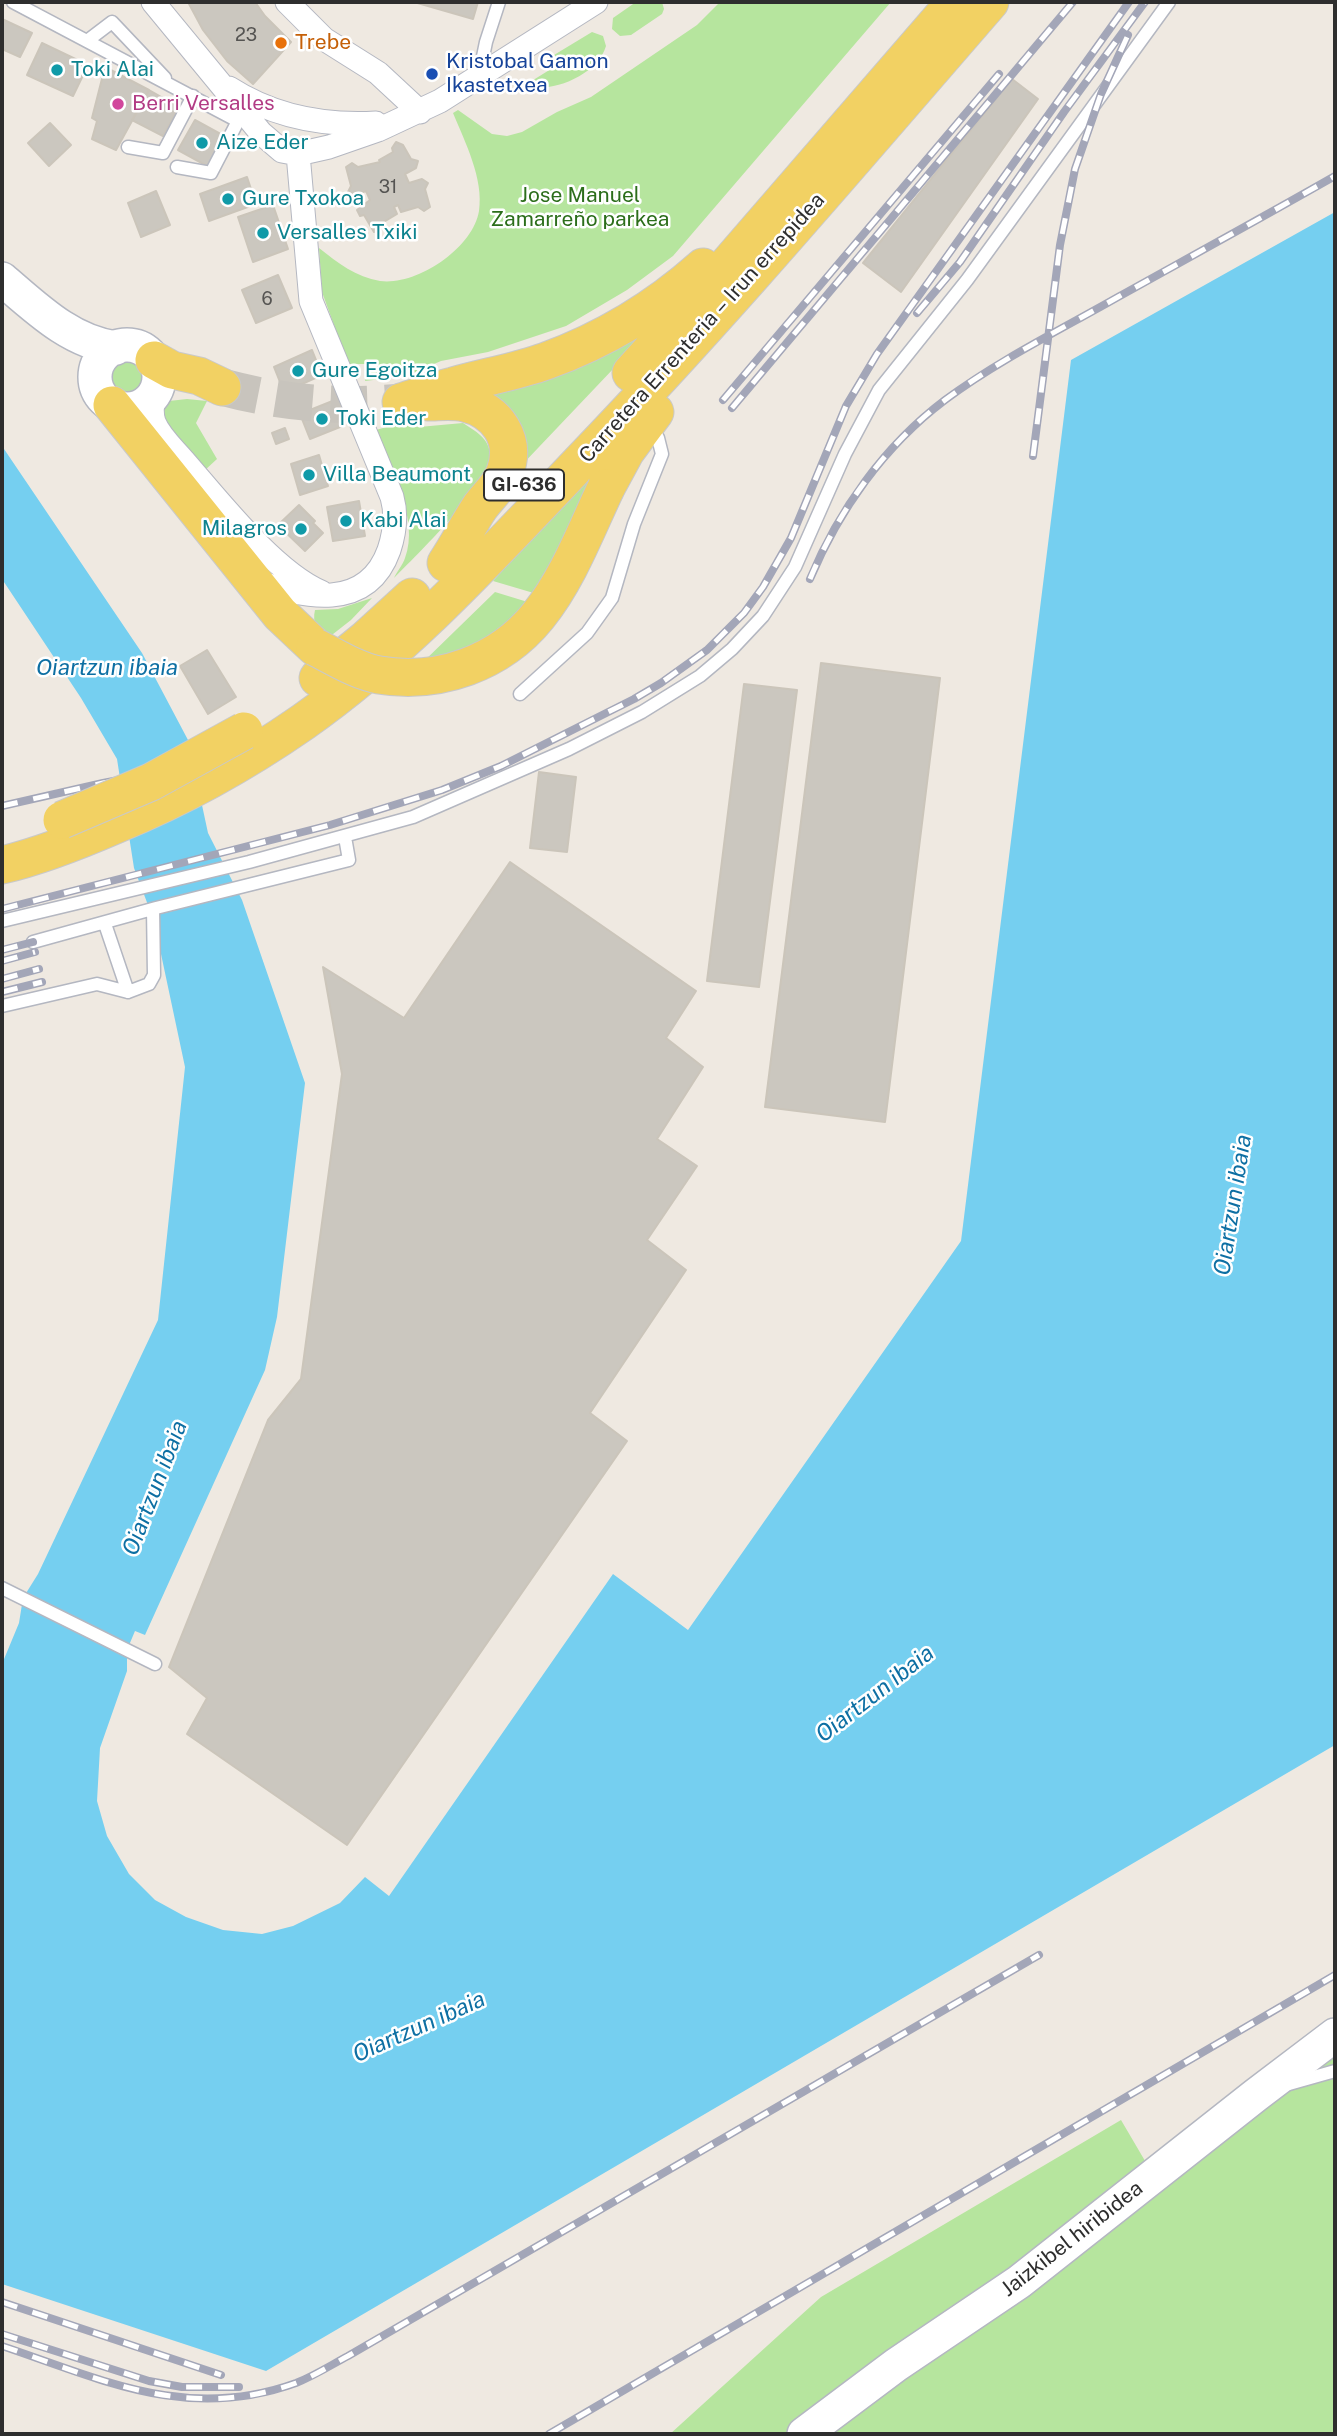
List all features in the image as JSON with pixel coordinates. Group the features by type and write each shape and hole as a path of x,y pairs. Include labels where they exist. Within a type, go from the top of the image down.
{"main road":[{"name":"Carretera Errenteria – Irun errepidea","path":"251,742 290,700 366,639 446,563 629,375 955,2"},
{"name":"Carretera Errenteria – Irun errepidea","path":"5,859 67,832 151,782 306,720 383,659 502,544 716,318 990,2"},
{"path":"446,563 505,472 509,451 506,436 499,422 487,411 463,402 401,402 546,361 618,328 680,288 736,233 776,209"},
{"path":"104,392 251,579 280,614 315,647 377,674 410,677 473,666 499,652 538,616 552,596 626,451 694,363 716,318"}],"street":[{"path":"153,2 220,82 249,125 282,151 301,154 353,139 412,116 596,2"},
{"path":"287,2 324,39 378,73 412,116"},
{"path":"220,82 240,95 306,120 355,125 412,116"},
{"path":"249,125 257,122 268,110 274,110"},
{"path":"301,154 313,148 318,138 315,127 306,120"},
{"path":"251,579 291,591 331,595 361,587 377,573 391,546 396,513 392,497 311,301 301,154"},
{"path":"2,279 69,333 85,354 104,392 131,409 144,405 154,383"},
{"path":"69,333 93,343 117,348"},
{"path":"104,392 96,371 103,357 125,346 142,349 154,383 152,414 158,430 238,522 292,574 304,583 331,595"},
{"name":"Jaizkibel hiribidea","path":"804,2434 896,2365 1019,2282 1335,2035"}],"lane":[{"path":"13,2 249,125 211,173 177,167"},
{"path":"479,76 486,42 499,2"},
{"path":"2,921 249,862 413,817 569,749 665,699 700,676 732,649 763,616 795,566 845,454 879,390 967,280 1169,2"},
{"path":"87,41 112,22 173,86"},
{"path":"128,147 163,153 193,96"},
{"path":"520,694 587,634 612,598 634,524 662,454 658,438 648,421"},
{"path":"33,942 349,860 345,837"},
{"path":"2,1006 97,984 128,992 149,984 154,975 154,909"},
{"path":"105,924 128,992"},
{"path":"2,1588 155,1664"},
{"path":"1256,2095 1335,2071"}],"green space":[{"path":"636,2 662,2 664,9 662,14 631,35 620,36 612,29 613,18"},
{"name":"Jose Manuel Zamarreño parkea","path":"720,2 891,2 673,256 627,290 566,326 488,352 441,361 406,376 365,381 369,364 348,364 322,292 319,248 355,273 380,281 410,277 441,262 455,251 475,225 480,199 468,148 453,113 458,110 492,134 507,136 522,132 591,97 697,25"},
{"path":"592,32 603,36 606,46 594,65 585,73 551,87 529,87 530,82 551,69 554,55"},
{"path":"672,307 519,468 481,397"},
{"path":"127,361 139,366 144,378 139,390 127,395 115,390 110,378 115,366"},
{"path":"169,401 207,401 196,423 217,459 204,471 163,423 162,406"},
{"path":"463,423 487,444 490,454 487,467 451,519 394,578 405,558 409,527 401,493 376,430 397,424 419,427"},
{"path":"612,456 537,594 493,581 569,498"},
{"path":"495,592 531,603 495,642 419,666"},
{"path":"372,598 351,620 328,638 316,626 315,610 338,609"},
{"path":"1335,2053 1335,2434 670,2434 821,2297 1121,2120 1158,2183"}],"water":[{"name":"Oiartzun ibaia","path":"1335,212 1335,1745 266,2371 2,2284 2,1664 19,1623 23,1598 38,1574 158,1320 185,1067 154,921 134,868 117,759 81,698 2,579 2,446 142,653 188,740 208,833 242,900 305,1083 277,1317 265,1370 145,1635 135,1631 127,1650 127,1671 100,1748 97,1801 107,1836 129,1874 155,1900 186,1917 223,1930 262,1934 293,1926 340,1903 365,1877 389,1896 613,1574 688,1630 961,1241 1071,360"}],"building":[{"path":"188,2 255,2 291,42 253,84 227,61 203,30"},
{"path":"414,2 478,2 473,19"},
{"path":"2,19 32,33 20,57 2,49"},
{"name":"Toki Alai","path":"42,43 88,65 73,96 27,75"},
{"name":"Berri Versalles","path":"105,67 149,90 116,150 92,139 97,121 92,118"},
{"path":"1012,79 1038,99 901,292 863,263"},
{"path":"149,90 179,107 163,136 132,120"},
{"name":"Aize Eder","path":"195,120 226,137 209,167 178,150"},
{"path":"50,123 71,145 49,166 28,143"},
{"path":"396,142 403,145 411,159 418,161 416,168 405,174 409,183 422,179 428,183 425,189 430,207 424,211 418,207 401,212 398,205 394,207 397,214 382,223 381,230 374,232 364,215 360,216 357,210 370,200 366,191 354,195 348,192 351,186 346,167 352,163 358,167 380,162 379,160 393,152 392,148"},
{"name":"Gure Txokoa","path":"247,177 256,204 209,221 200,194"},
{"path":"156,191 170,225 141,237 128,203"},
{"name":"Versalles Txiki","path":"273,205 288,249 253,262 238,217"},
{"path":"278,275 292,308 256,323 242,290"},
{"name":"Gure Egoitza","path":"312,350 322,375 284,392 274,367"},
{"name":"Toki Eder","path":"335,400 345,425 310,439 300,414"},
{"path":"285,428 289,439 276,444 272,433"},
{"name":"Villa Beaumont","path":"319,455 328,486 300,495 291,464"},
{"name":"Kabi Alai","path":"359,501 365,536 333,541 327,507"},
{"name":"Milagros","path":"299,505 323,533 305,551 278,525"},
{"path":"207,650 236,697 208,714 180,666"},
{"path":"821,663 940,678 885,1122 765,1107"},
{"path":"744,684 797,690 759,987 707,981"},
{"path":"539,772 576,777 567,852 530,848"},
{"path":"510,862 696,991 666,1038 703,1067 657,1139 697,1166 647,1240 686,1270 590,1413 627,1441 347,1845 187,1734 207,1698 169,1667 268,1420 301,1379 342,1074 323,967 404,1018"}],"tunnel":[{"path":"222,387 311,403 401,402"}],"railway":[{"path":"732,408 1073,2"},
{"path":"2,909 330,825 442,790 501,766 634,699 707,650 744,613 763,587 791,538 846,406 877,354 1129,2"},
{"path":"917,313 960,262 1064,112 1145,2"},
{"path":"1033,456 1060,245 1075,169 1101,94 1128,35"},
{"path":"723,400 999,74"},
{"path":"810,579 835,528 866,481 902,438 945,400 1030,346 1335,176"},
{"path":"2,806 202,764"},
{"path":"2,950 33,942"},
{"path":"2,961 35,952"},
{"path":"2,979 39,969"},
{"path":"2,992 42,982"},
{"path":"2,2346 111,2383 182,2397 219,2398 257,2394 296,2383 348,2356 1039,1955"},
{"path":"549,2434 1335,1975"},
{"path":"2,2302 221,2375"},
{"path":"2,2334 149,2381 182,2387 239,2387"}],"place":[{"name":"Trebe","path":"281,43"},
{"name":"Toki Alai","path":"57,70"},
{"name":"Kristobal Gamon Ikastetxea","path":"432,74"},
{"name":"Berri Versalles","path":"118,104"},
{"name":"Aize Eder","path":"202,143"},
{"name":"Gure Txokoa","path":"228,199"},
{"name":"Versalles Txiki","path":"263,233"},
{"name":"Gure Egoitza","path":"298,371"},
{"name":"Toki Eder","path":"322,419"},
{"name":"Villa Beaumont","path":"309,475"},
{"name":"Kabi Alai","path":"346,521"},
{"name":"Milagros","path":"301,529"}]}
